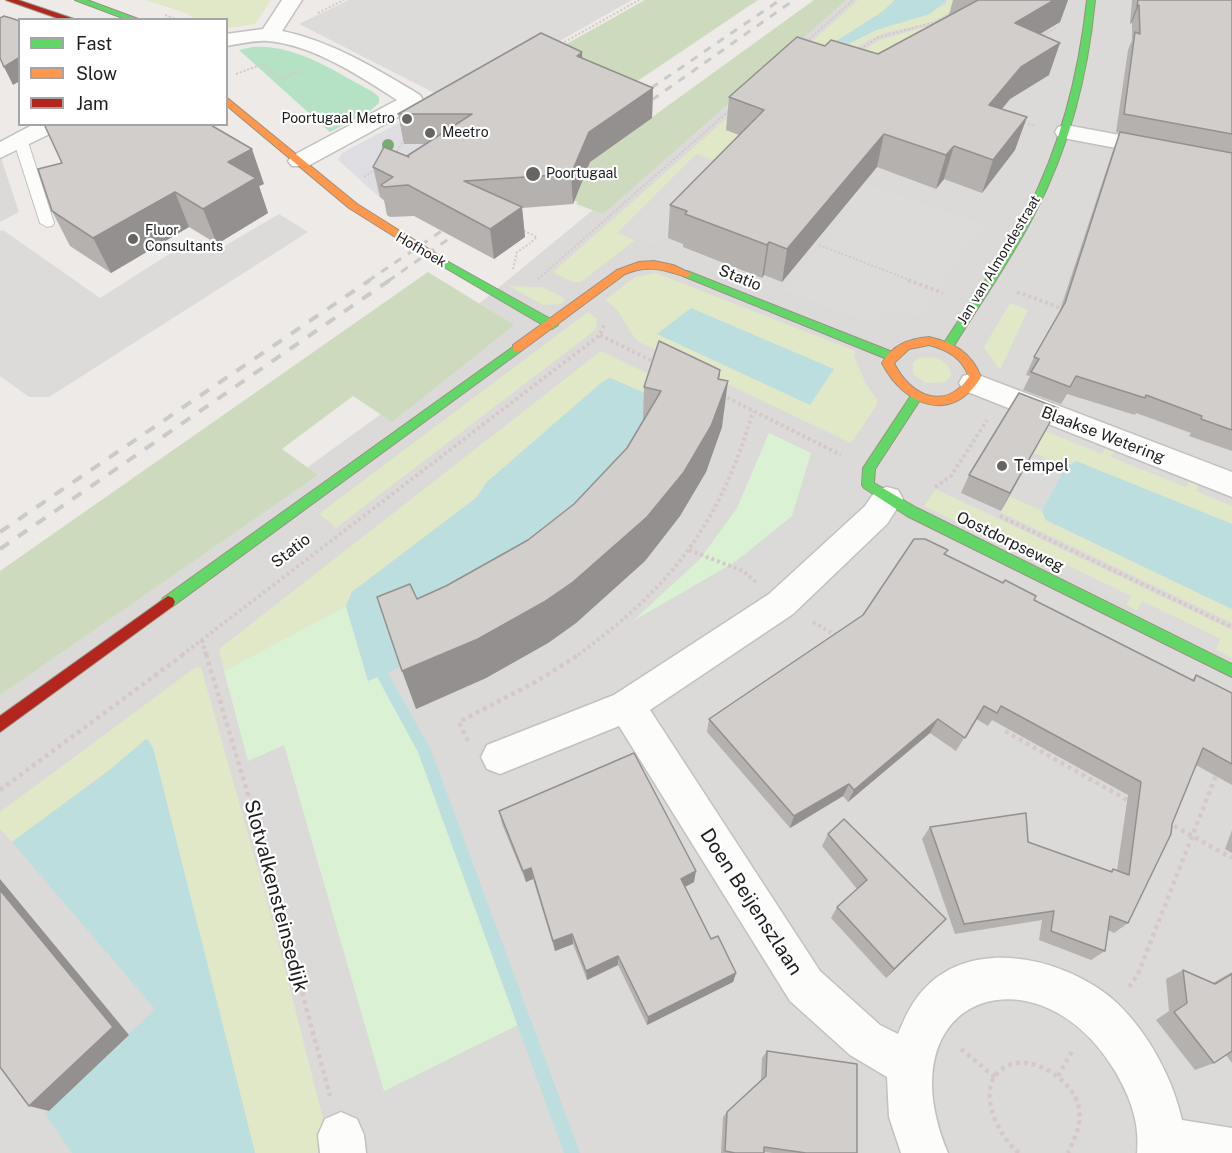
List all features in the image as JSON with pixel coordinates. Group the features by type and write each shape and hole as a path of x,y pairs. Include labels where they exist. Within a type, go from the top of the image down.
{"street":[{"path":"10,0 67,18"},
{"path":"79,0 131,18"},
{"path":"269,35 292,0"},
{"name":"Jan van Almondestraat","path":"948,346 1032,209 1066,132 1080,85 1091,0"},
{"path":"228,40 269,35 297,42 380,80 412,100 413,108 300,161"},
{"name":"Hofhoek","path":"228,97 353,206 393,233 552,325"},
{"path":"0,151 48,126"},
{"path":"1066,132 1232,163"},
{"name":"Statio","path":"0,725 552,325 621,272 640,263 670,267 891,356"},
{"path":"929,341 948,346 970,362 975,376 969,390 952,399 940,401 916,397 906,392 892,378 888,363 891,356 910,343 929,341"},
{"name":"Blaakse Wetering","path":"973,383 1232,485"},
{"path":"872,463 916,397"},
{"name":"Oostdorpseweg","path":"872,463 868,485 900,505 1232,671"},
{"path":"500,757 627,706 781,604 876,515 900,505"},
{"name":"Doen Beijenszlaan","path":"627,706 806,986 866,1040 910,1065"},
{"path":"925,1153 911,1105 910,1065 916,1041 926,1020 946,998 971,983 1000,977 1032,980 1064,992 1094,1011 1130,1050 1154,1098 1161,1147 1232,1151"}],"lane":[{"path":"21,141 47,223"}],"path":[{"path":"560,45 639,0"},
{"path":"805,44 853,0"},
{"path":"853,53 879,37 936,22 955,10"},
{"path":"936,22 945,26"},
{"path":"1039,39 1064,22"},
{"path":"538,279 738,103"},
{"path":"393,159 413,108"},
{"path":"1015,121 1066,132"},
{"path":"360,179 385,164"},
{"path":"510,278 517,252 537,237 519,228"},
{"name":"Jan van Almondestraat","path":"819,245 943,292"},
{"path":"988,281 1070,311"},
{"path":"582,302 603,314 605,324 600,335 661,365"},
{"name":"Statio","path":"0,790 202,640 600,335"},
{"path":"712,391 872,463 947,490"},
{"path":"900,505 951,476 1003,395"},
{"path":"500,757 478,761 459,722 548,675 590,646 648,596 689,549 716,508 740,455 753,411"},
{"path":"990,510 1232,627"},
{"name":"Slotvalkensteinsedijk","path":"202,640 258,828 342,1144"},
{"path":"1005,731 1140,807"},
{"path":"1058,1076 1094,1011 1118,1002 1138,974 1219,769"},
{"path":"1161,819 1232,858"},
{"path":"1019,1153 1000,1134 992,1117 990,1100 992,1085 999,1072 1010,1065 1024,1062 1038,1064 1058,1076 1074,1096 1081,1128 1077,1142 1068,1153"}],"shaded area":[{"path":"349,0 632,0 452,102 299,24"},
{"path":"837,0 1232,0 1232,1153 0,1153 0,690 497,330 469,312 673,144"},
{"path":"453,102 389,206 338,160 342,153 408,118"},
{"path":"696,154 714,160 718,156 736,163 656,245 617,233"},
{"path":"0,155 19,212 0,222"},
{"path":"786,156 984,224 920,316 900,309 896,314 887,311 875,325 784,290 852,205 762,172"},
{"path":"279,214 308,232 49,397 29,397 0,376 0,231 3,230 100,298 193,239 216,251"},
{"path":"1045,421 1106,445 1102,454 1040,429"},
{"path":"1115,449 1190,479 1186,487 1111,457"},
{"path":"979,521 1044,553 1039,563 973,530"},
{"path":"1053,558 1131,596 1126,606 1048,567"},
{"path":"1142,601 1220,639 1216,650 1137,611"}],"green space":[{"path":"145,0 271,0 255,24 228,28 228,18 194,18 186,13"},
{"path":"645,0 758,0 615,96 540,59"},
{"path":"814,0 846,0 603,214 576,204 578,202 554,196 585,175 590,162"},
{"path":"858,0 895,0 882,12 831,45 838,49 876,30 945,5 947,0 958,0 953,9 935,20 882,34 864,42 836,60 805,48"},
{"path":"935,24 884,77 843,62 880,40"},
{"path":"252,47 285,50 315,61 373,92 379,97 379,103 370,111 330,132 239,50"},
{"path":"797,56 726,130 751,139 714,160 618,233 635,240 581,282 572,282 553,272"},
{"path":"428,272 514,325 392,422 353,396 282,449 318,475 0,695 0,571"},
{"path":"656,273 855,351 854,356 866,384 877,399 877,405 851,443 639,342 616,310 605,300 635,277"},
{"path":"509,286 542,287 566,299 561,304 543,305"},
{"path":"1010,303 1028,310 1000,370 984,347"},
{"path":"588,312 597,319 596,328 590,334 336,528 319,514"},
{"path":"601,351 697,398 654,397 610,378 487,482 476,498 352,592 346,606 224,671 219,649"},
{"path":"929,357 941,360 950,368 951,376 945,382 925,383 913,374 913,363 919,358"},
{"path":"1012,408 1103,453 1106,445 1115,449 1111,457 1186,487 1190,479 1199,483 1196,491 1232,506 1232,524 1076,461 1066,467 1034,453 1041,439 1003,423"},
{"path":"769,433 811,453 792,516 735,562 633,621 700,559 737,508"},
{"path":"936,489 1232,630 1232,658 1216,650 1220,639 1142,601 1137,611 1053,558 1048,567 1039,563 1044,554 979,522 973,530 924,506"},
{"path":"1009,496 1042,511 1046,520 1232,609 1232,623 1000,512"},
{"path":"346,606 368,680 382,675 424,750 524,1022 384,1091 284,745 248,761 224,671"},
{"path":"196,667 201,667 279,945 325,1127 317,1133 322,1153 255,1153 153,748 149,740 146,739 111,769 12,842 0,829 0,812"}],"water":[{"path":"895,0 947,0 930,14 876,30 838,49 830,45 882,12"},
{"path":"691,308 834,369 810,405 657,334"},
{"path":"610,378 654,397 658,437 401,667 368,681 346,606 352,592 476,498 487,482 602,382"},
{"path":"1076,461 1232,524 1232,609 1046,520 1042,511 1066,467"},
{"path":"146,739 153,748 255,1153 72,1153 45,1114 155,1009 12,842 111,769"}],"building":[{"path":"978,0 1054,0 1015,23 1060,43 1021,67 989,105 1027,117 993,160 954,146 946,155 884,134 787,249 769,242 767,245 685,214 687,211 670,205 764,110 729,97 797,37 825,46 831,40 878,54"},
{"path":"1138,0 1232,0 1232,134 1124,114 1135,32 1140,34"},
{"path":"4,16 18,20 18,58 4,67 0,58 0,18"},
{"path":"541,33 582,52 577,56 653,88 589,132 571,174 464,181 522,207 490,229 408,185 384,187 381,185 393,177 373,167 384,147 409,157 407,156 472,114 398,114"},
{"path":"45,126 212,126 252,149 228,162 256,178 203,209 175,192 93,238 52,211 38,169 62,163"},
{"path":"1120,132 1232,153 1232,430 1146,395 1145,398 1076,376 1070,387 1031,372 1039,359 1034,357 1065,303"},
{"path":"659,341 720,370 718,379 728,381 711,426 684,472 647,517 573,582 544,602 478,639 402,671 377,597 410,584 417,599 446,586 528,540 574,504 627,448 661,391 644,387"},
{"name":"Tempel","path":"1019,393 1058,408 1010,493 969,475"},
{"path":"914,539 925,539 948,550 944,554 1003,583 1005,580 1036,596 1034,600 1194,681 1196,675 1232,693 1232,764 1203,748 1172,824 1171,834 1128,923 1110,916 1105,951 1051,931 1054,911 964,924 930,827 1026,813 1028,842 1112,872 1113,869 1129,875 1141,782 1001,706 997,713 984,706 965,738 938,719 854,790 849,784 794,816 709,719 863,615"},
{"path":"634,753 696,871 681,879 711,939 718,936 736,973 648,1017 618,956 586,971 572,934 553,941 531,868 523,871 499,811"},
{"path":"844,819 946,919 894,969 837,907 867,880 828,834"},
{"path":"0,890 113,1027 29,1106 0,1067"},
{"path":"1183,970 1215,984 1232,974 1232,1051 1214,1063 1174,1012 1187,1003"},
{"path":"767,1051 857,1064 857,1153 806,1153 764,1147 764,1153 725,1151 727,1112 766,1076"}],"waterway":[{"path":"382,675 424,750 572,1153"}],"railway":[{"path":"639,109 794,0"},
{"path":"638,97 777,2"},
{"path":"368,281 455,222"},
{"path":"388,281 466,227"},
{"path":"0,532 370,280"},
{"path":"0,549 390,280"}],"traffic: fast":[{"path":"79,0 131,18"},
{"path":"948,346 1023,227 1055,160 1079,82 1091,0"},
{"path":"436,258 552,325"},
{"path":"687,274 891,356"},
{"path":"168,602 517,348"},
{"path":"916,397 869,468 868,485 912,512 1232,671"}],"traffic: slow":[{"path":"228,102 353,206 436,258"},
{"path":"517,348 621,272 630,268 654,264 687,274"},
{"path":"929,341 958,352 972,369 975,377 966,390 955,398 942,401 929,400 916,395 904,387 888,363 905,346 929,341"}],"traffic: jam":[{"path":"10,0 67,18"},
{"path":"0,725 168,602"}],"place":[{"name":"Poortugaal Metro","path":"407,119"},
{"name":"Meetro","path":"430,133"},
{"name":"Poortugaal","path":"533,174"},
{"name":"Fluor Consultants","path":"133,239"},
{"name":"Tempel","path":"1002,466"}]}
